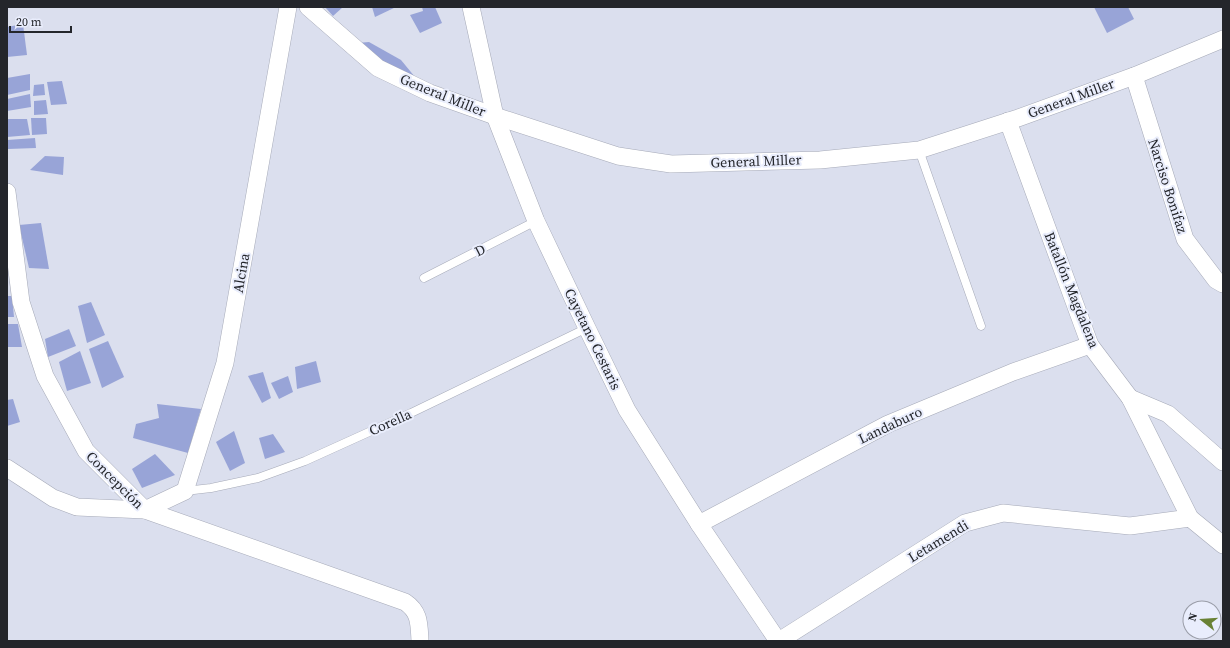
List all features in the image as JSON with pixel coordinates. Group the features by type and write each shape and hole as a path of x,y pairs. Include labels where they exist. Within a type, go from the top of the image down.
{"street":[{"name":"Alcina","path":"185,491 225,363 288,7"},
{"name":"General Miller","path":"308,7 378,68 430,93 618,156 671,164 820,160 919,150 1008,121 1134,76 1223,39"},
{"name":"Cayetano Cestaris","path":"471,7 495,116 536,221 587,328 627,410 699,524 779,641"},
{"name":"Narciso Bonifaz","path":"1134,76 1185,239 1216,280 1223,284"},
{"name":"Batallón Magdalena","path":"1008,121 1090,345 1130,398 1190,518 1223,545"},
{"name":"Concepción","path":"7,192 21,302 45,376 86,451 145,510 405,602 412,607 417,614 420,641"},
{"name":"Landaburo","path":"699,524 888,424 1013,372 1090,345"},
{"path":"1130,398 1168,414 1223,462"},
{"path":"7,468 53,498 77,507 145,510 185,491"},
{"name":"Letamendi","path":"779,641 964,523 1003,513 1130,526 1190,518"}],"lane":[{"path":"919,150 981,326"},
{"name":"D","path":"424,278 536,221"},
{"name":"Corella","path":"185,491 211,488 258,478 305,461 411,413 587,328"}],"building":[{"path":"325,7 343,7 333,16"},
{"path":"372,7 396,7 375,17"},
{"path":"422,7 435,7 442,23 420,33 410,15 423,11"},
{"path":"1094,7 1128,7 1134,19 1107,33"},
{"path":"23,24 27,55 7,57 7,27"},
{"path":"369,42 401,60 415,77 402,79 357,43"},
{"path":"30,74 30,90 7,95 7,78"},
{"path":"62,81 67,104 51,105 47,82"},
{"path":"44,84 45,95 33,96 34,85"},
{"path":"30,94 31,107 7,111 7,99"},
{"path":"46,100 48,114 34,115 34,101"},
{"path":"31,118 46,118 47,134 32,135"},
{"path":"7,119 27,119 30,135 7,137"},
{"path":"35,138 36,148 8,149 7,140"},
{"path":"45,156 64,157 63,175 30,170"},
{"path":"41,223 49,269 29,268 19,225"},
{"path":"7,296 12,296 14,317 7,317"},
{"path":"91,302 105,335 87,343 78,306"},
{"path":"7,324 18,324 22,347 7,347"},
{"path":"69,329 76,346 48,357 45,339"},
{"path":"108,341 124,377 102,388 89,349"},
{"path":"80,351 91,383 67,391 59,362"},
{"path":"316,361 321,382 297,389 295,367"},
{"path":"263,372 271,398 262,403 248,376"},
{"path":"288,376 293,392 279,399 271,383"},
{"path":"13,399 20,422 7,426 7,400"},
{"path":"157,404 201,409 188,453 133,438 136,424 159,418"},
{"path":"234,431 245,463 230,471 216,442"},
{"path":"273,434 285,452 265,459 259,438"},
{"path":"155,454 175,475 142,488 132,469"}]}
